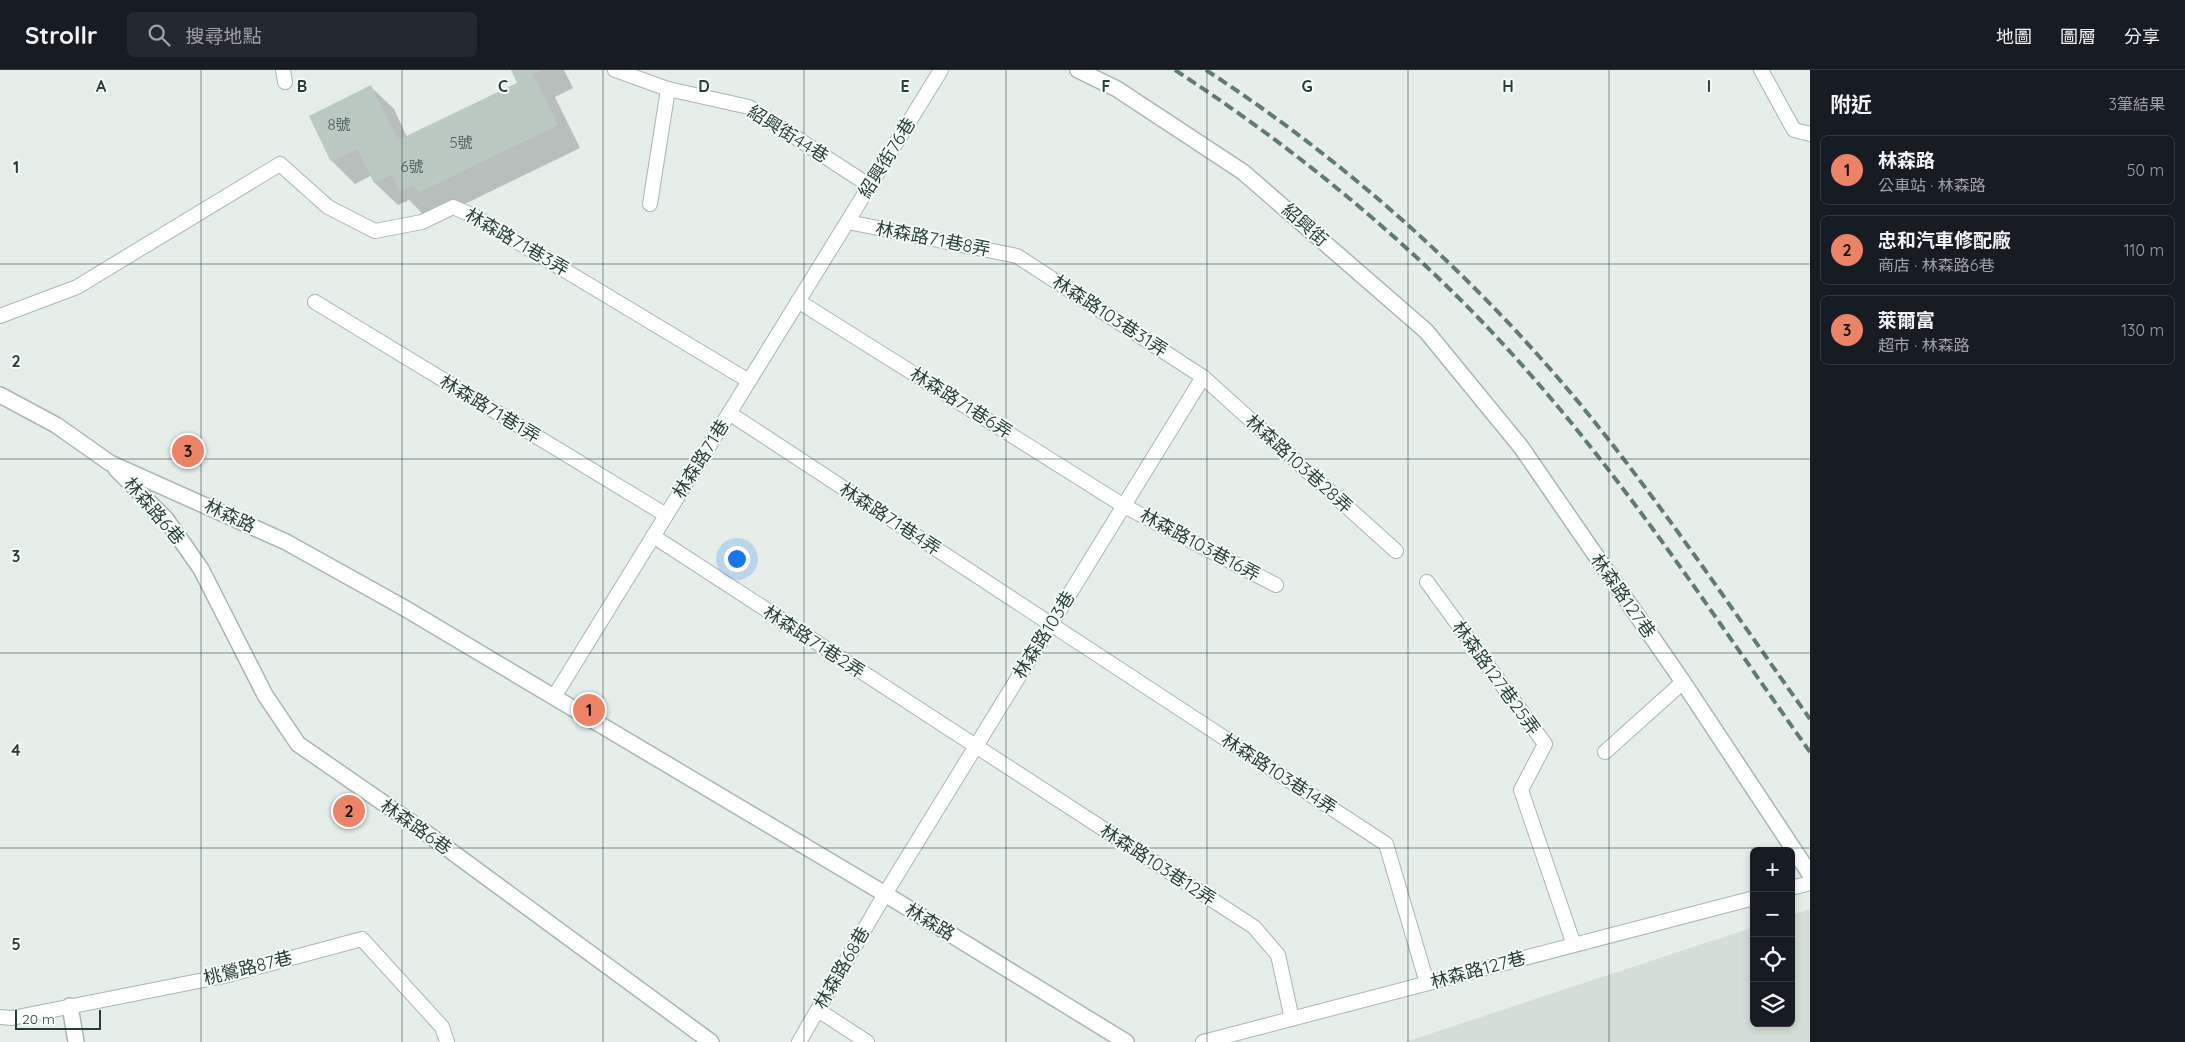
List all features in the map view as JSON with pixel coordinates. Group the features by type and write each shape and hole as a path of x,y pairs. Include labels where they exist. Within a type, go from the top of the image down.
{"street":[{"name":"紹興街","path":"1078,70 1117,89 1243,172 1426,331 1499,420"},
{"name":"林森路","path":"0,395 56,425 110,463 286,542 401,606 885,894 1126,1042"},
{"name":"林森路127巷","path":"1499,420 1521,447 1683,682 1810,874"},
{"name":"林森路6巷","path":"110,463 166,519 201,569 265,695 298,744 418,827 711,1042"},
{"path":"70,1006 76,1042"}],"lane":[{"name":"紹興街44巷","path":"615,70 668,90 749,107 870,186"},
{"name":"紹興街76巷","path":"848,222 941,70"},
{"path":"1761,70 1794,130 1810,134"},
{"path":"650,204 668,90"},
{"name":"林森路71巷3弄","path":"0,316 76,287 280,164 328,207 375,231 422,222 453,207 476,217 749,381"},
{"name":"林森路71巷8弄","path":"848,222 1017,256"},
{"name":"林森路71巷","path":"554,697 848,222"},
{"name":"林森路103巷31弄","path":"1017,256 1203,376"},
{"name":"林森路71巷6弄","path":"798,301 1124,506"},
{"name":"林森路71巷1弄","path":"315,302 666,515"},
{"name":"林森路103巷","path":"885,894 1203,376"},
{"name":"林森路103巷28弄","path":"1203,376 1396,551"},
{"name":"林森路71巷4弄","path":"729,413 1051,625"},
{"name":"林森路103巷16弄","path":"1124,506 1276,585"},
{"name":"林森路71巷2弄","path":"653,536 976,747"},
{"name":"林森路127巷25弄","path":"1427,582 1545,744 1521,790 1574,945"},
{"name":"林森路103巷14弄","path":"1051,625 1386,844 1427,983"},
{"path":"1605,752 1683,682"},
{"name":"林森路103巷12弄","path":"976,747 1254,927 1278,955 1292,1019"},
{"path":"1795,887 1810,883"},
{"name":"林森路68巷","path":"799,1042 885,894"},
{"name":"林森路127巷","path":"1203,1042 1750,899"},
{"name":"桃鶯路87巷","path":"0,1018 12,1018 224,976 362,939 442,1027 448,1042"},
{"path":"818,1010 867,1042"}],"shaded area":[{"path":"1810,909 1810,1042 1405,1042 1750,928 1750,1027 1795,1027 1795,914"}],"building":[{"path":"511,70 542,70 533,74 558,125 418,193 414,185 400,192 392,175 374,183 357,149 331,162 309,116 371,85 398,140 517,83"}],"railway":[{"path":"1175,70 1271,137 1317,172 1406,248 1490,330 1567,418 1640,511 1810,752"},
{"path":"1206,70 1314,147 1365,188 1464,277 1510,325 1555,374 1625,461 1679,533 1810,719"}],"place":[{"name":"萊爾富","path":"188,451"},
{"name":"林森路","path":"589,710"},
{"name":"忠和汽車修配廠","path":"349,811"}]}
